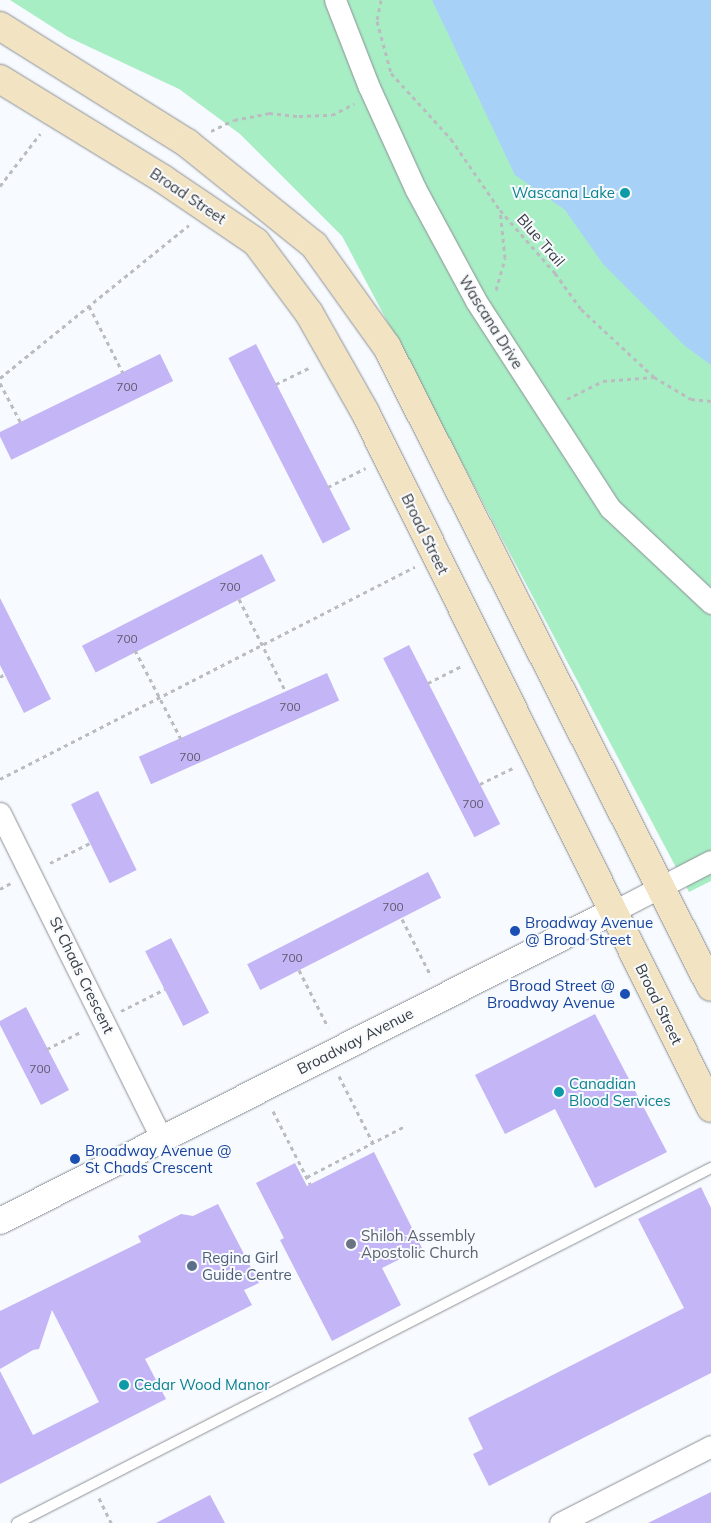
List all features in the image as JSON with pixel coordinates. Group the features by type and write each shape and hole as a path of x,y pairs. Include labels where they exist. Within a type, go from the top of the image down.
{"main road":[{"path":"0,26 188,143 314,245 387,347 711,987"},
{"name":"Broad Street","path":"0,79 208,209 256,242 310,313 387,457 711,1108"}],"street":[{"name":"Wascana Drive","path":"335,0 369,88 416,190 476,301 610,508 711,603"},
{"name":"St Chads Crescent","path":"0,813 161,1138"},
{"name":"Broadway Avenue","path":"0,1221 711,861"},
{"path":"560,1523 711,1446"}],"lane":[{"path":"17,1523 711,1168"}],"path":[{"name":"Blue Trail","path":"381,0 378,20 391,73 451,139 500,210 555,273 581,309 654,377 691,399 711,401"},
{"path":"188,143 234,120 269,113 299,116 332,115 354,104 369,88 391,73"},
{"path":"0,186 56,113"},
{"path":"0,378 208,209"},
{"path":"476,301 496,290 505,258 500,210"},
{"path":"89,306 123,373"},
{"path":"276,384 334,356"},
{"path":"546,409 603,382 654,377"},
{"path":"0,383 22,425"},
{"path":"328,487 387,457"},
{"path":"0,779 436,557"},
{"path":"239,599 286,692"},
{"path":"136,650 183,743"},
{"path":"428,683 485,653"},
{"path":"0,676 5,674"},
{"path":"480,784 537,756"},
{"path":"402,919 442,998"},
{"path":"299,970 373,1143"},
{"path":"262,1088 310,1184"},
{"path":"307,1177 405,1126"},
{"path":"92,1484 111,1523"}],"green space":[{"path":"10,0 711,0 711,881 689,892 342,236 240,134 179,89 68,37"}],"water":[{"name":"Wascana Lake","path":"432,0 711,0 711,365 685,346 603,264 565,210 515,175"}],"building":[{"path":"256,344 350,529 323,543 228,358"},
{"path":"160,354 173,381 11,460 0,437 0,432"},
{"path":"262,554 276,581 96,672 82,646"},
{"path":"0,598 51,699 24,713 0,665"},
{"path":"409,645 500,824 474,837 383,658"},
{"path":"327,673 339,700 151,784 139,757"},
{"path":"98,791 137,870 110,883 71,804"},
{"path":"428,872 441,898 260,990 247,964"},
{"path":"171,938 209,1013 183,1026 145,951"},
{"path":"26,1007 69,1090 41,1105 0,1025 0,1021"},
{"name":"Canadian Blood Services","path":"595,1014 667,1152 595,1188 555,1109 505,1134 475,1075"},
{"name":"Shiloh Assembly Apostolic Church","path":"374,1152 422,1248 382,1268 401,1305 332,1341 280,1240 284,1238 256,1183 295,1163 307,1186"},
{"path":"701,1187 711,1208 711,1373 489,1486 473,1454 483,1449 468,1418 684,1308 638,1219"},
{"path":"218,1204 259,1283 244,1290 252,1305 145,1359 166,1399 0,1484 0,1371 33,1435 99,1402 52,1310 39,1349 33,1350 0,1369 0,1311 141,1242 138,1236 181,1214 193,1216"},
{"path":"711,1492 711,1523 648,1523"},
{"path":"210,1495 225,1523 156,1523"}],"place":[{"name":"Wascana Lake","path":"625,193"},
{"name":"Broadway Avenue @ Broad Street","path":"515,931"},
{"name":"Broad Street @ Broadway Avenue","path":"625,994"},
{"name":"Canadian Blood Services","path":"559,1092"},
{"name":"Broadway Avenue @ St Chads Crescent","path":"75,1159"},
{"name":"Shiloh Assembly Apostolic Church","path":"351,1244"},
{"name":"Regina Girl Guide Centre","path":"192,1266"},
{"name":"Cedar Wood Manor","path":"124,1385"}]}
